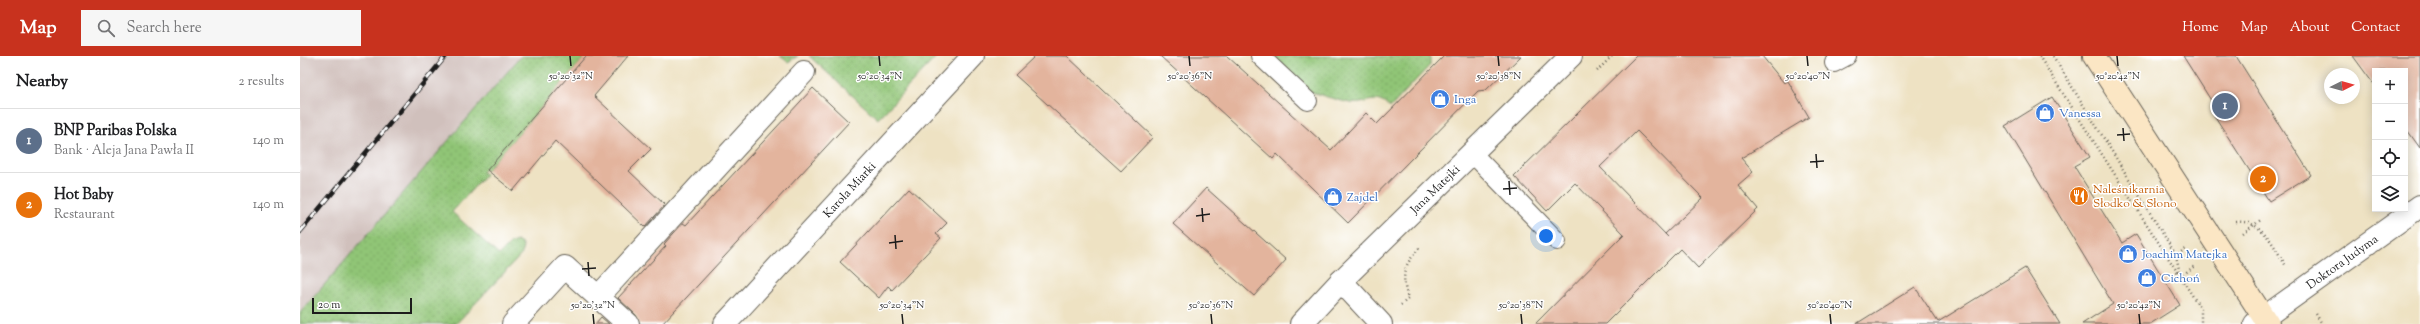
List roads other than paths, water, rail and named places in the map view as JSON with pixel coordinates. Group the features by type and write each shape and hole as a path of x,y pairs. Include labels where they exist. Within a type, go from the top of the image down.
{"main road":[{"path":"2094,56 2262,322"}],"street":[{"name":"Karola Miarki","path":"726,324 973,56"},
{"name":"Jana Matejki","path":"1301,324 1341,280 1571,56"},
{"path":"598,297 804,72"},
{"name":"Doktora Judyma","path":"2262,322 2420,206"},
{"path":"513,324 565,267 628,324"},
{"path":"1341,280 1381,324"}],"lane":[{"path":"1260,56 1308,101"},
{"path":"1472,153 1557,241"}],"railway":[{"path":"300,232 446,56"}],"place":[{"name":"Inga","path":"1440,99"},
{"name":"BNP Paribas Polska","path":"2225,106"},
{"name":"Vanessa","path":"2045,113"},
{"name":"Hot Baby","path":"2263,179"},
{"name":"Naleśnikarnia Słodko & Słono","path":"2079,196"},
{"name":"Zajdel","path":"1333,197"},
{"name":"Joachim Matejka","path":"2128,254"},
{"name":"Cichoń","path":"2147,278"}]}
